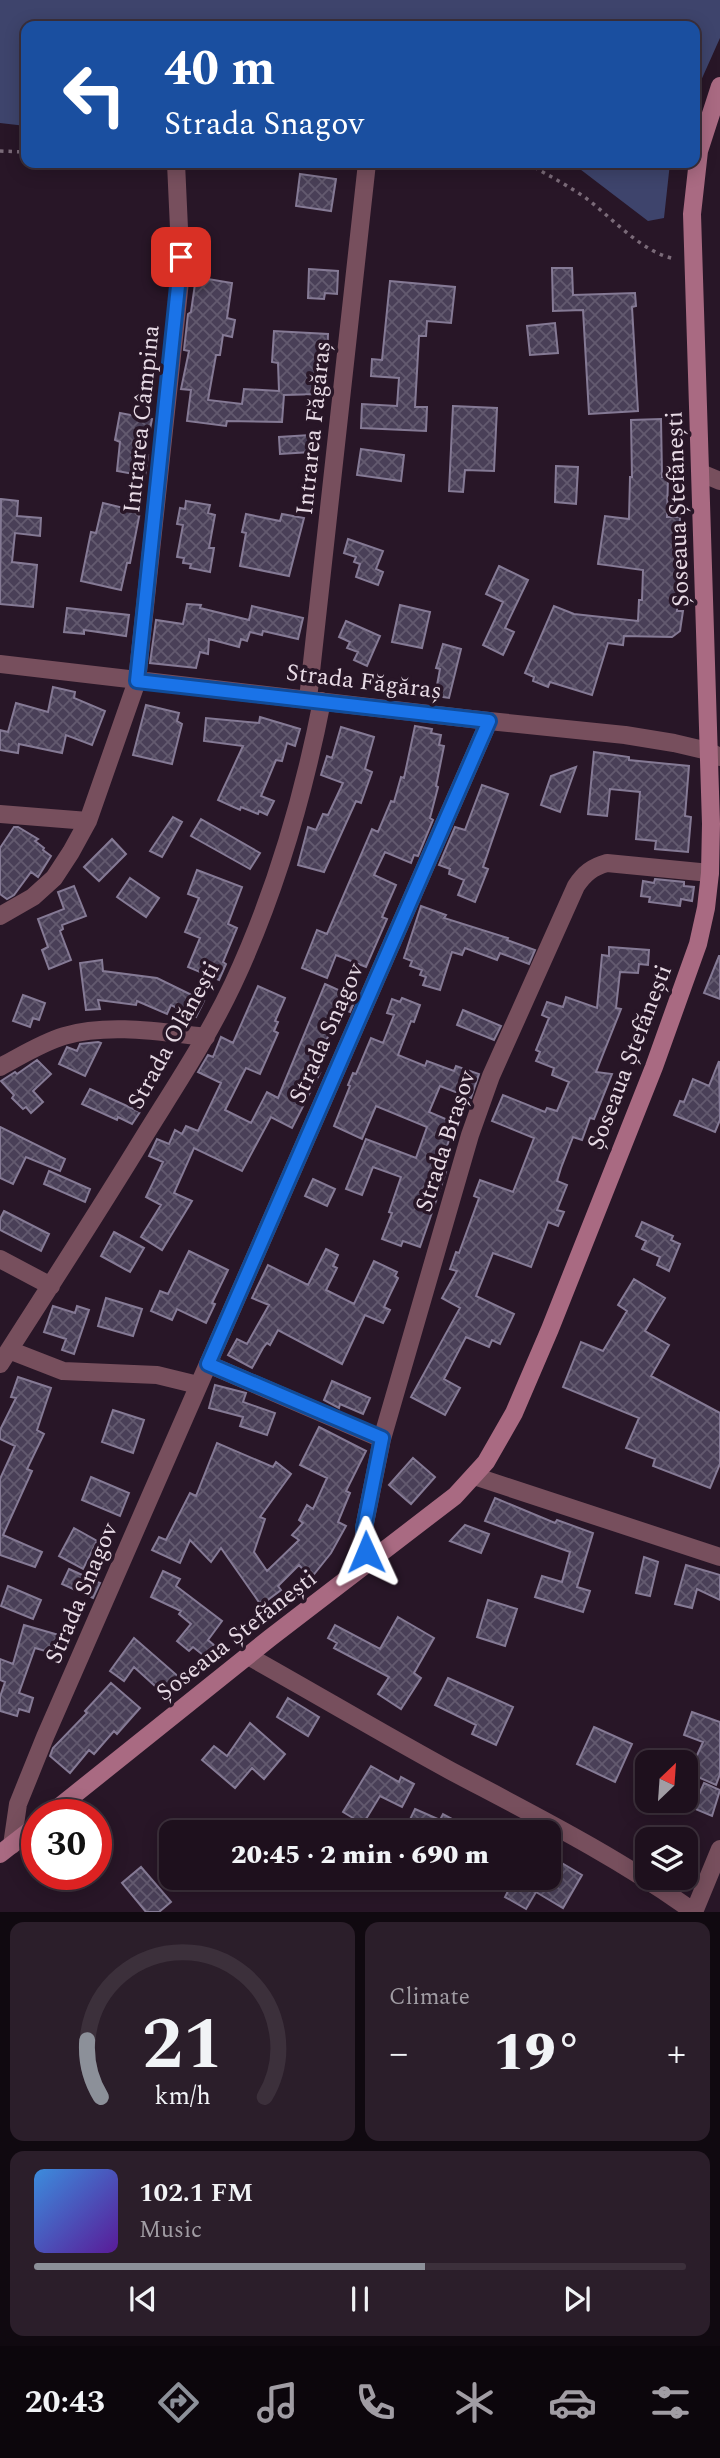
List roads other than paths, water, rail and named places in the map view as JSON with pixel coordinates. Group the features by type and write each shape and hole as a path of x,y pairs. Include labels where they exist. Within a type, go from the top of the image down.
{"main road":[{"name":"Șoseaua Ștefănești","path":"700,148 720,86"},
{"name":"Șoseaua Ștefănești","path":"69,1799 455,1496 474,1476 496,1447 514,1413 654,1067 713,910 710,873 714,754 692,261 697,168"},
{"path":"6,1849 21,1837"}],"street":[{"name":"Intrarea Câmpina","path":"0,916 33,897 54,878 71,852 88,821 137,681 181,272 176,168"},
{"name":"Intrarea Făgăraș","path":"315,700 367,168"},
{"path":"701,473 720,481"},
{"name":"Strada Făgăraș","path":"0,664 625,735 714,754"},
{"name":"Strada Olănești","path":"4,1357 206,1037 234,981 278,874 298,805 315,700"},
{"name":"Strada Snagov","path":"6,1849 22,1793 489,721"},
{"path":"0,814 88,821"},
{"name":"Strada Brașov","path":"371,1562 364,1540 364,1528 382,1438 480,1105 576,886 582,876 591,869 607,863 710,873"},
{"path":"0,1067 40,1045 87,1031 112,1030 206,1037"},
{"path":"0,1259 51,1286"},
{"path":"4,1357 63,1371 157,1375 198,1385"},
{"path":"208,1364 382,1438"},
{"path":"474,1476 720,1557"},
{"path":"248,1656 615,1860 658,1885 694,1912 720,1849"}],"water":[{"path":"0,0 720,0 720,38 700,83 700,21 21,21 21,125 0,123"},
{"path":"579,168 669,168 664,218 648,221"}]}
